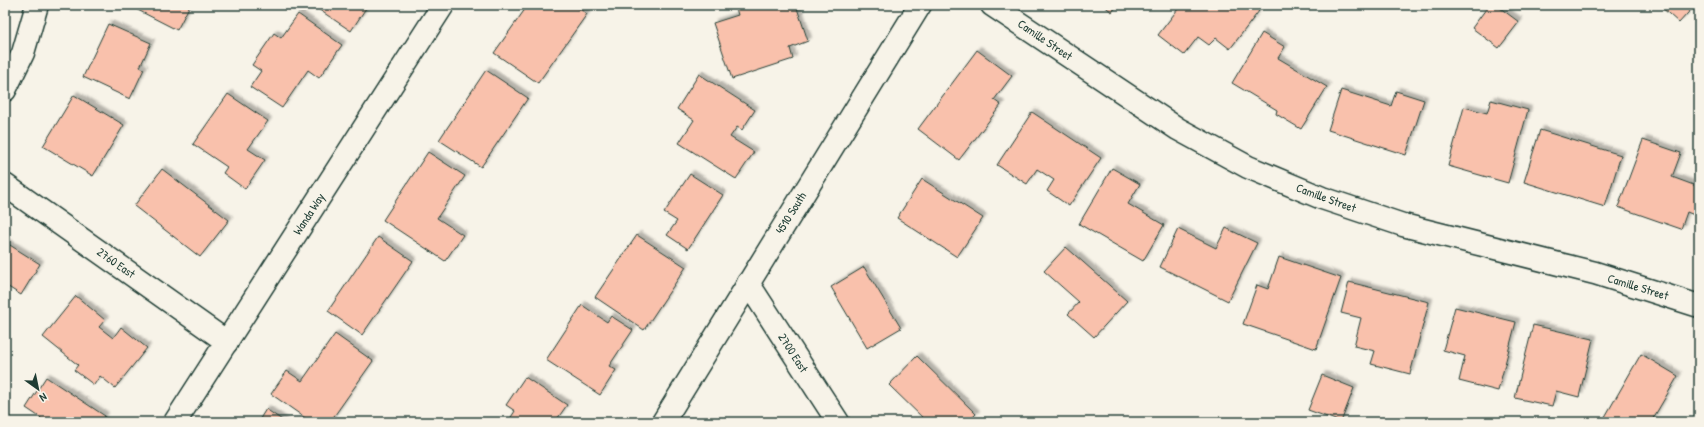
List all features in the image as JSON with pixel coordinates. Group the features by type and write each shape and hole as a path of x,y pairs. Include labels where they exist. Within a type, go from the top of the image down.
{"street":[{"path":"5,90 23,53 37,5"},
{"name":"Wanda Way","path":"175,422 443,5"},
{"name":"4510 South","path":"663,422 920,5"},
{"name":"Camille Street","path":"992,5 1178,129 1248,166 1322,198 1403,225 1595,273 1699,306"},
{"name":"2760 East","path":"5,185 226,342"},
{"name":"2700 East","path":"748,283 838,422"}],"building":[{"path":"128,5 190,5 177,30"},
{"path":"312,5 368,5 351,31"},
{"path":"528,5 574,5 587,14 538,83 494,53"},
{"path":"735,5 796,5 808,41 790,48 793,59 732,79 713,23 738,15"},
{"path":"1103,5 1118,5 1112,12"},
{"path":"1181,5 1251,5 1259,11 1230,49 1216,38 1209,45 1198,37 1184,55 1158,35"},
{"path":"1489,5 1496,5 1519,22 1499,48 1472,28"},
{"path":"1659,5 1695,5 1679,23"},
{"path":"298,14 342,45 319,78 308,70 282,108 250,87 261,71 252,65 274,33 281,38"},
{"path":"108,24 151,43 140,67 144,69 130,99 83,77"},
{"path":"1262,33 1285,47 1278,58 1327,87 1301,129 1276,114 1277,110 1232,83"},
{"path":"977,50 1012,76 994,100 1001,105 959,160 918,129"},
{"path":"486,70 528,98 481,167 439,140"},
{"path":"699,74 755,110 742,130 737,127 730,137 754,152 736,179 679,143 694,120 677,109"},
{"path":"1341,90 1391,106 1396,91 1424,100 1406,155 1328,130"},
{"path":"228,94 268,121 248,149 265,160 245,189 223,173 227,167 193,144"},
{"path":"74,95 124,125 93,176 43,146"},
{"path":"1491,100 1528,110 1508,183 1448,166 1464,107 1487,113"},
{"path":"1032,112 1101,158 1069,206 1047,191 1054,180 1037,169 1027,184 997,165"},
{"path":"1540,130 1621,155 1605,207 1524,182"},
{"path":"1643,140 1681,153 1672,177 1699,187 1699,217 1687,212 1681,229 1618,207"},
{"path":"428,152 465,176 437,218 463,235 445,261 383,220"},
{"path":"1112,168 1140,184 1128,204 1164,225 1143,261 1079,224"},
{"path":"162,169 229,220 200,257 134,206"},
{"path":"690,174 723,195 688,249 667,235 677,221 664,213"},
{"path":"922,179 983,218 957,257 897,218"},
{"path":"1226,228 1257,243 1228,301 1160,267 1178,229 1216,248"},
{"path":"637,235 686,267 644,330 595,297"},
{"path":"378,237 413,261 362,335 328,311"},
{"path":"5,242 40,264 21,295 5,285"},
{"path":"1066,247 1127,301 1094,337 1068,314 1079,302 1044,271"},
{"path":"1279,257 1341,278 1316,349 1243,324 1257,285 1268,289"},
{"path":"864,267 901,328 867,348 831,287"},
{"path":"1349,282 1429,302 1410,374 1371,364 1375,351 1354,346 1361,318 1341,313"},
{"path":"76,296 105,320 99,327 113,338 121,327 147,348 115,388 100,376 94,385 74,370 78,365 43,337"},
{"path":"582,305 607,322 611,316 633,330 609,366 616,370 600,395 546,360"},
{"path":"1455,307 1516,322 1498,391 1459,381 1465,356 1443,350"},
{"path":"1533,325 1593,339 1579,397 1556,391 1552,406 1515,398"},
{"path":"335,334 373,361 330,422 311,422 271,394 287,371 302,381"},
{"path":"1641,354 1678,376 1651,422 1602,422"},
{"path":"917,356 976,414 968,422 927,422 889,385"},
{"path":"1322,375 1354,388 1341,422 1308,410"},
{"path":"46,377 105,416 101,422 39,422 41,418 26,408"},
{"path":"525,377 567,405 555,422 508,422 515,411 506,405"},
{"path":"266,409 285,422 258,422"}]}
